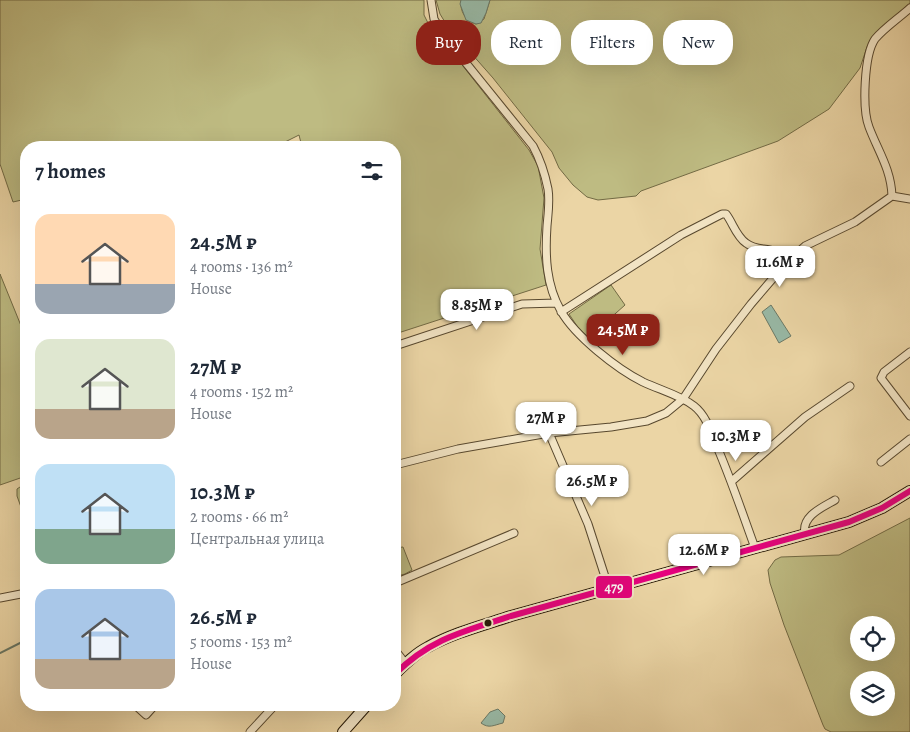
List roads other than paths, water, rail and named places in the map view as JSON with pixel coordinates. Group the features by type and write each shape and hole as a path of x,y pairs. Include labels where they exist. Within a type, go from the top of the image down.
{"street":[{"path":"430,0 434,19 445,37 538,155 548,190 547,264 549,281 561,312 587,343 614,364 640,381 683,399 696,407 708,424 732,481 755,548"},
{"path":"892,196 892,181 868,125 864,90 868,63 875,39 910,8"},
{"path":"401,463 458,449 549,433 611,427 647,421 666,413 683,399 716,349 751,304 787,262 805,246 855,222 892,196 910,199"},
{"path":"561,312 681,235 722,214 726,214 741,239 747,244 774,250 782,255 787,262"},
{"path":"401,344 522,304 557,304"},
{"path":"910,352 884,372 881,378 910,416"},
{"path":"732,481 805,417 850,386"},
{"path":"549,433 588,524 609,590"},
{"path":"882,462 910,439"},
{"path":"401,667 427,647 473,629 511,616 609,590 868,515 910,491"},
{"path":"805,534 804,530 812,514 835,500"},
{"path":"401,580 514,534"},
{"path":"0,598 20,594"},
{"path":"401,658 405,663"},
{"path":"250,732 269,711"},
{"path":"343,732 362,711"}],"waterway":[{"path":"0,653 20,643"}]}
